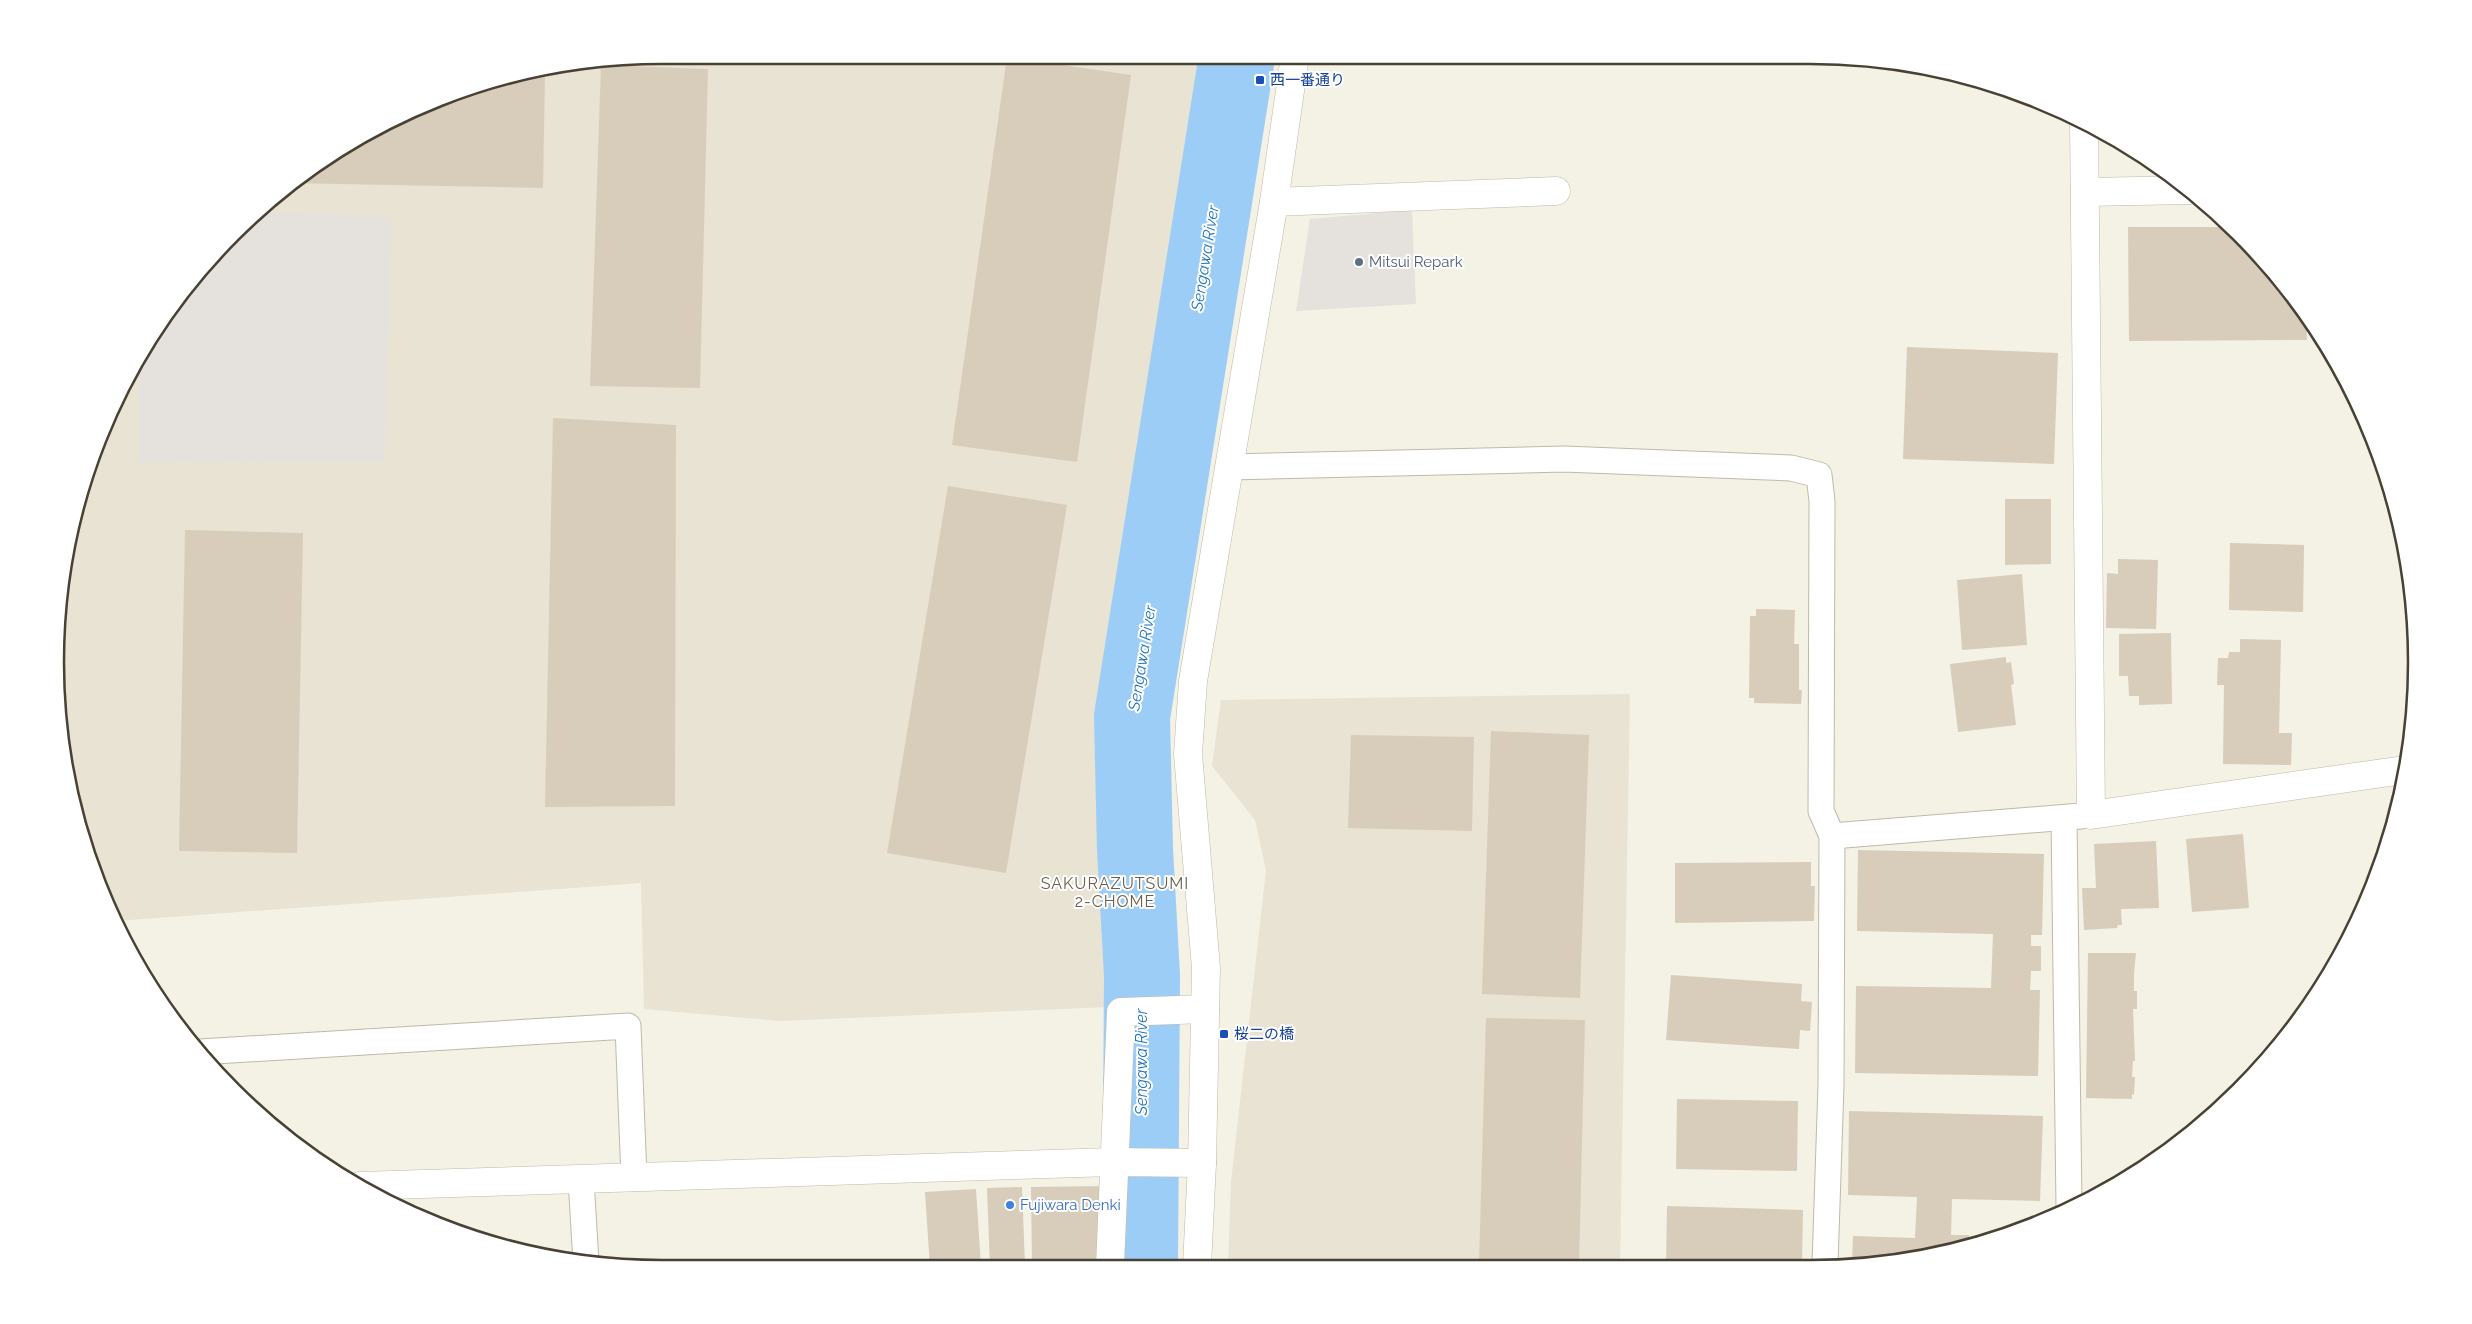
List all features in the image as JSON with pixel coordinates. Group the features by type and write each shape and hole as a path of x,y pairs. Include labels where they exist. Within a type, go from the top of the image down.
{"street":[{"path":"1197,1260 1202,1163 1206,968 1188,754 1192,681 1274,202 1293,64"},
{"path":"2084,130 2091,815 2398,771"},
{"path":"2085,192 2178,190"},
{"path":"1274,202 1556,191"},
{"path":"1110,1260 1121,1012 1205,1009"},
{"path":"373,1186 1113,1162 1202,1163"}],"lane":[{"path":"1228,467 1564,458 1791,468 1819,475 1822,501 1821,811 1832,836 1832,1085 1825,1260"},
{"path":"1832,836 2091,815"},
{"path":"2064,818 2069,1202"},
{"path":"208,1051 628,1026 634,1178"},
{"path":"580,1180 585,1255"}],"shaded area":[{"path":"662,64 1211,64 1112,765 1109,1007 780,1021 644,1009 641,883 122,921 95,854 75,779 65,701 65,623 69,584 75,545 84,507 109,433 125,397 144,363 187,298 239,239 268,212 298,187 363,144 397,125 433,109 470,95 545,75 623,65"},
{"name":"Mitsui Repark","path":"1412,210 1416,304 1296,311 1310,219"},
{"path":"268,212 391,216 385,461 138,462 139,372 187,298 239,239"},
{"path":"1630,694 1620,1260 1228,1260 1231,1182 1266,870 1255,820 1212,766 1221,700"}],"building":[{"path":"1006,64 1055,64 1131,75 1077,462 952,445"},
{"path":"617,66 708,69 700,388 590,386 601,67"},
{"path":"545,75 543,188 303,183 363,144 397,125 470,95"},
{"path":"2128,227 2220,227 2260,268 2285,298 2307,329 2307,340 2129,341"},
{"path":"1907,347 2058,353 2054,464 1903,459"},
{"path":"553,418 676,425 675,806 545,807"},
{"path":"948,486 1067,505 1006,873 887,853"},
{"path":"2005,499 2051,499 2051,564 2005,565"},
{"path":"185,530 303,533 297,853 179,851"},
{"path":"2230,543 2304,545 2303,612 2229,610"},
{"path":"2118,559 2158,560 2156,629 2106,628 2107,573 2118,574"},
{"path":"2022,574 2027,645 1962,650 1957,580"},
{"path":"1756,609 1795,610 1794,644 1799,644 1799,690 1802,690 1801,704 1754,703 1754,698 1749,698 1750,616 1756,616"},
{"path":"2171,633 2172,704 2139,705 2139,696 2129,696 2128,676 2119,676 2119,634"},
{"path":"2240,639 2281,640 2279,733 2292,733 2291,765 2223,764 2224,685 2217,685 2218,658 2228,658 2229,652 2240,652"},
{"path":"2006,657 2006,663 2011,662 2014,684 2011,685 2016,725 1958,732 1950,664"},
{"path":"1491,731 1589,735 1580,998 1482,994"},
{"path":"1351,735 1474,737 1472,831 1348,828"},
{"path":"2243,834 2249,908 2192,912 2186,839"},
{"path":"2156,841 2159,908 2121,909 2122,925 2118,925 2117,928 2084,930 2082,888 2096,888 2094,844"},
{"path":"1858,850 2044,854 2042,935 2031,935 2031,946 2041,946 2041,971 2031,971 2030,990 2040,990 2038,1076 1855,1073 1856,986 1991,988 1993,934 1857,931"},
{"path":"1811,862 1811,886 1815,886 1814,921 1675,923 1675,863"},
{"path":"2088,953 2136,953 2134,991 2137,991 2137,1009 2133,1009 2135,1061 2133,1061 2132,1077 2135,1077 2132,1099 2086,1098"},
{"path":"1671,975 1802,984 1801,1001 1812,1002 1810,1031 1800,1030 1799,1049 1666,1040"},
{"path":"1486,1018 1585,1020 1579,1260 1479,1260"},
{"path":"1677,1099 1798,1101 1797,1171 1676,1169"},
{"path":"1849,1111 2043,1116 2040,1201 1952,1199 1951,1235 1969,1235 1969,1239 1927,1249 1852,1259 1853,1236 1915,1238 1917,1197 1848,1195"},
{"path":"1103,1186 1104,1260 1032,1260 1031,1187"},
{"path":"1022,1187 1025,1260 990,1260 987,1188"},
{"path":"976,1189 981,1260 930,1260 925,1192"},
{"path":"1667,1206 1803,1210 1802,1260 1666,1260"}],"waterway":[{"name":"Sengawa River","path":"1140,1260 1142,976 1135,849 1132,717 1236,64"}],"place":[{"name":"西一番通り","path":"1260,80"},
{"name":"Mitsui Repark","path":"1359,262"},
{"name":"桜二の橋","path":"1224,1034"},
{"name":"Fujiwara Denki","path":"1010,1205"}],"district":[{"name":"SAKURAZUTSUMI 2-CHOME","path":"1115,892"}]}
